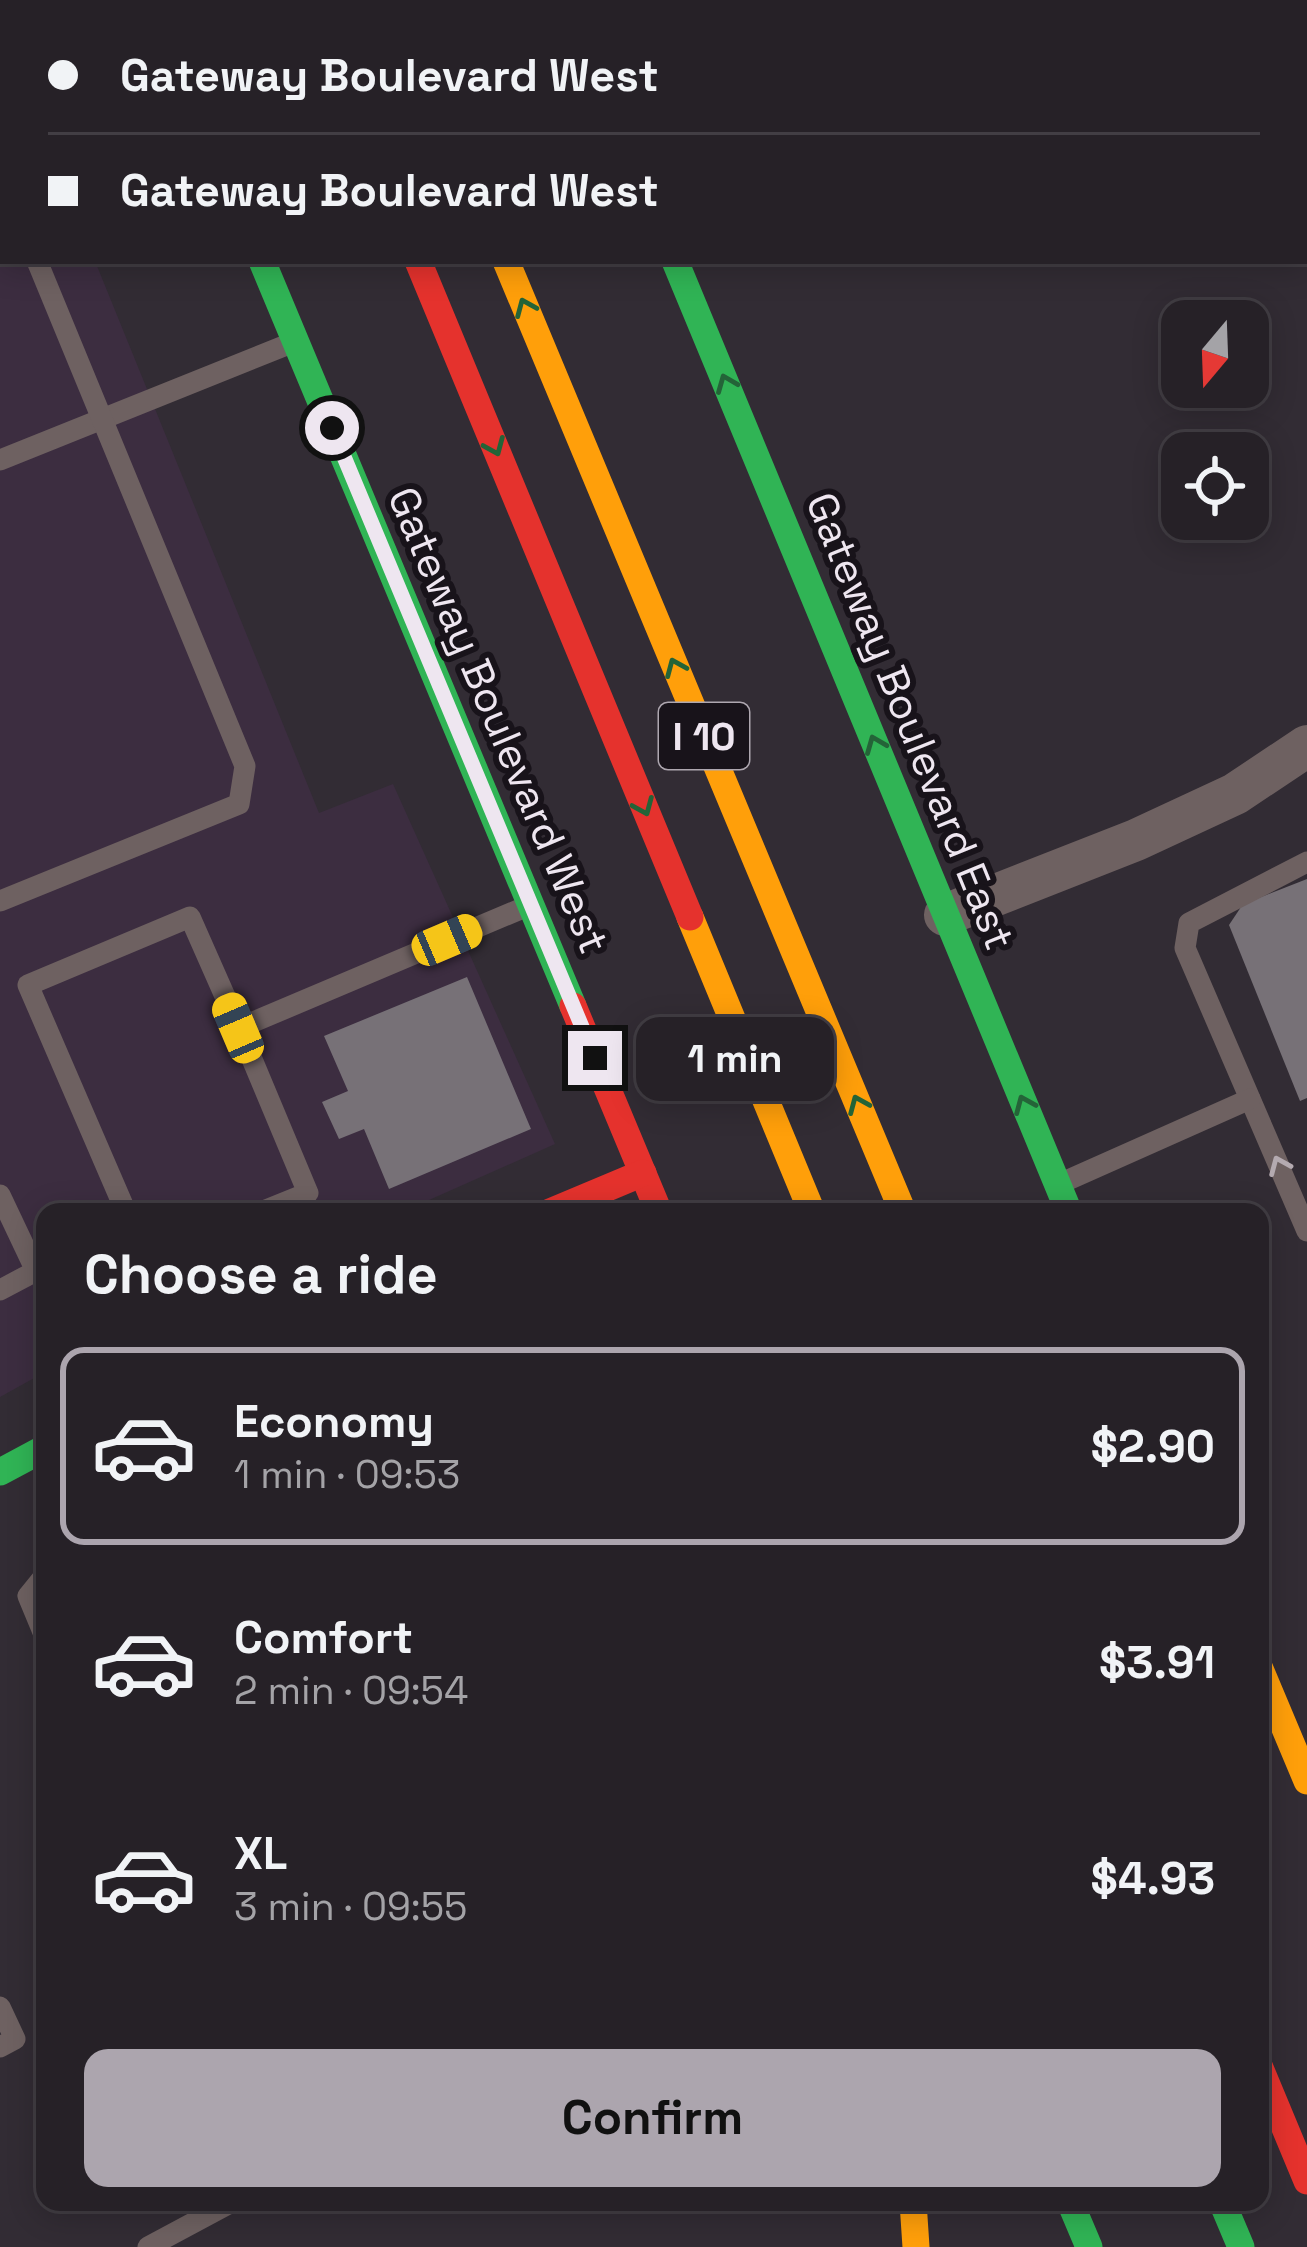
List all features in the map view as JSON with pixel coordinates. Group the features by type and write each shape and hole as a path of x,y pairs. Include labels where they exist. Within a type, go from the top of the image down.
{"main road":[{"name":"Gateway Boulevard West","path":"263,264 655,1203"},
{"name":"I 10","path":"419,264 808,1203"},
{"name":"I 10","path":"507,264 899,1203"},
{"name":"Gateway Boulevard East","path":"684,264 945,915 1066,1203"},
{"path":"571,1203 643,1173"},
{"path":"0,1472 36,1453"},
{"path":"1269,1685 1301,1744 1307,1781"},
{"path":"1269,2090 1307,2181"},
{"path":"914,2211 916,2247"},
{"path":"1074,2211 1089,2247"},
{"path":"1226,2211 1241,2247"}],"street":[{"path":"945,915 1136,840 1235,794 1307,746"}],"lane":[{"path":"0,901 239,804 244,766 38,264"},
{"path":"0,460 296,341"},
{"path":"1307,862 1189,923 1185,948 1307,1231"},
{"path":"238,1028 531,904"},
{"path":"122,1203 28,985 190,917 308,1193 283,1203"},
{"path":"1058,1184 1250,1099"},
{"path":"0,1195 36,1271 0,1290"},
{"path":"36,1586 28,1596 36,1615"},
{"path":"0,2007 15,2039 0,2047"},
{"path":"148,2247 215,2211"}],"shaded area":[{"path":"0,264 96,264 319,813 393,784 555,1144 422,1203 36,1203 36,1377 0,1397"}],"building":[{"path":"1307,879 1307,1098 1300,1101 1229,925 1243,904"},
{"path":"467,977 531,1129 389,1189 364,1129 339,1139 322,1102 348,1091 324,1036"}],"traffic: fast":[{"path":"263,264 573,1006"},
{"path":"676,264 1065,1203"},
{"path":"0,1472 36,1453"},
{"path":"1074,2211 1089,2247"},
{"path":"1226,2211 1241,2247"}],"traffic: slow":[{"path":"507,264 899,1203"},
{"path":"690,917 808,1203"},
{"path":"1269,1690 1307,1781"},
{"path":"914,2211 916,2247"}],"traffic: jam":[{"path":"419,264 690,917"},
{"path":"573,1006 655,1203"},
{"path":"571,1203 643,1173"},
{"path":"1269,2090 1307,2181"}],"route":[{"path":"332,428 595,1058"}]}
